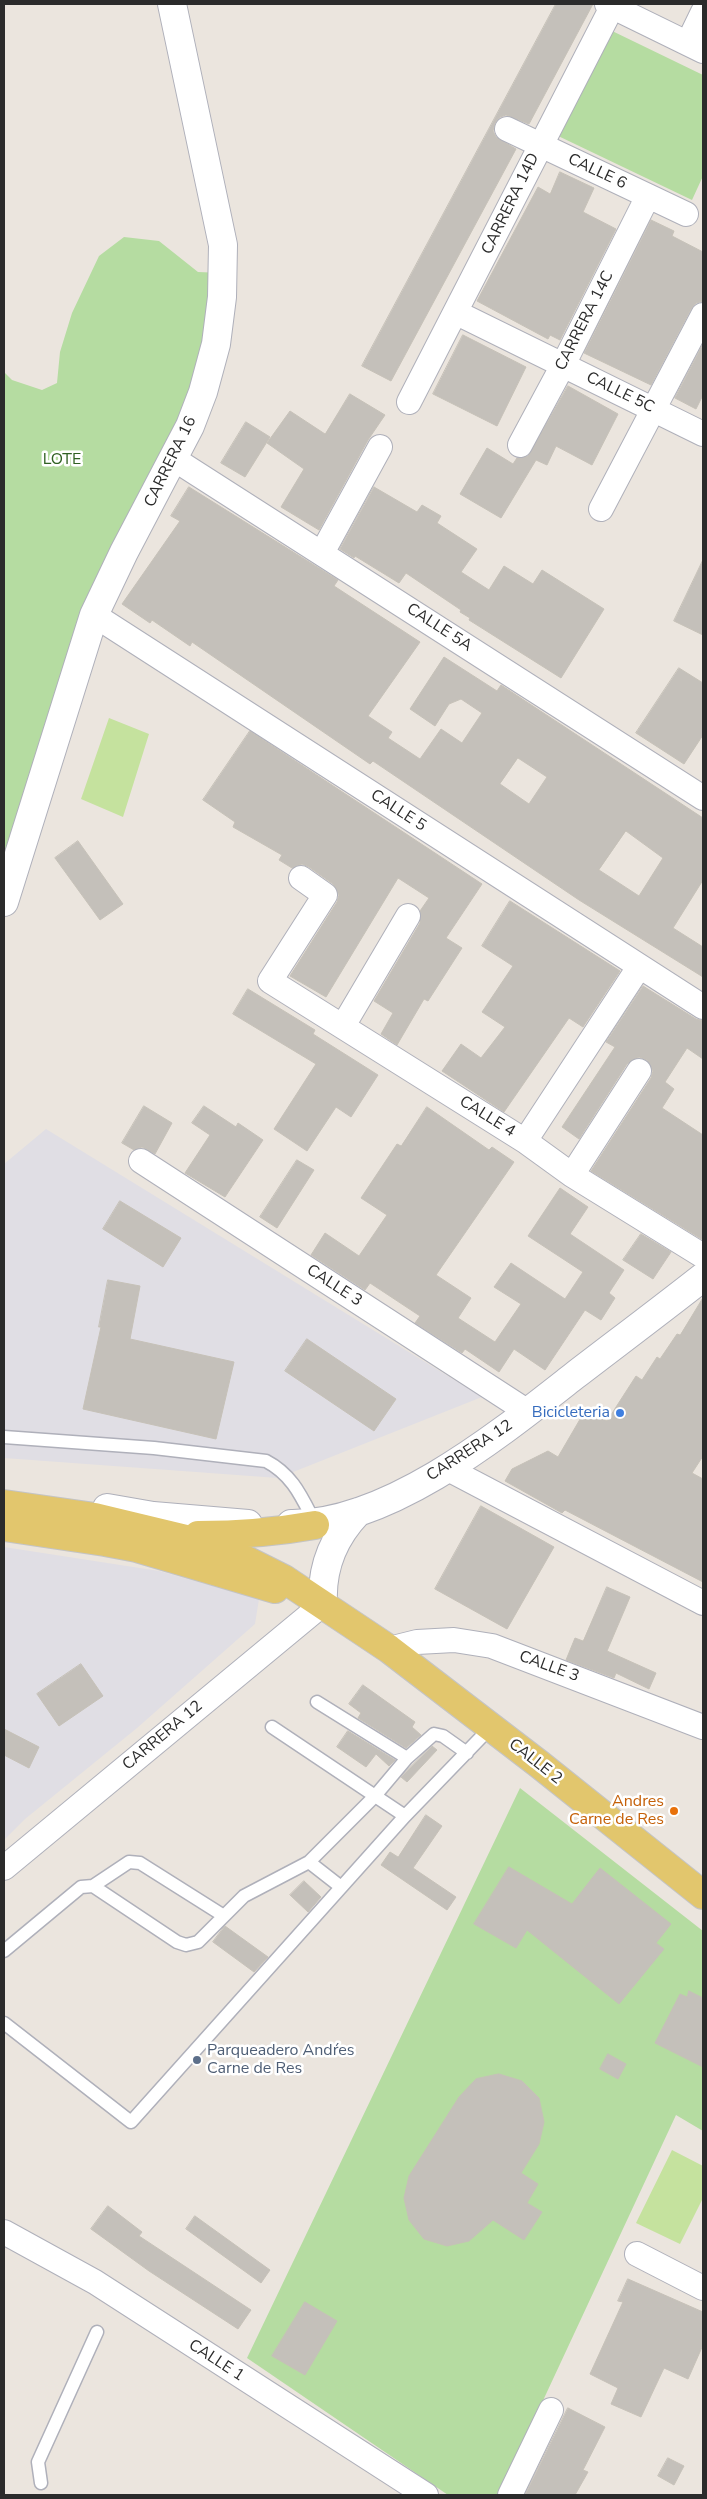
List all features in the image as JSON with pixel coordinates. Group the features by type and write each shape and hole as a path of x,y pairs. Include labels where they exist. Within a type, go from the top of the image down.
{"main road":[{"path":"4,1504 95,1517 154,1531"},
{"path":"4,1527 154,1531 194,1535 235,1536 315,1525"},
{"path":"4,1527 137,1548 323,1604"},
{"name":"CALLE 2","path":"154,1531 199,1542 242,1558 284,1579 323,1604 389,1649 491,1727 703,1895"}],"street":[{"name":"CARRERA 16","path":"4,902 94,615 124,552 174,458 203,392 216,344 222,297 223,245 172,4"},
{"path":"610,5 696,47 703,12"},
{"name":"CARRERA 14D","path":"409,402 456,313 610,5"},
{"name":"CALLE 6","path":"507,129 686,214"},
{"name":"CARRERA 14C","path":"520,445 563,365 648,196"},
{"name":"CALLE 5C","path":"456,313 703,434"},
{"path":"601,509 703,315"},
{"path":"322,553 380,447"},
{"name":"CALLE 5A","path":"174,458 703,798"},
{"name":"CALLE 5","path":"94,615 703,1007"},
{"name":"CALLE 4","path":"300,878 325,895 270,981 525,1141 572,1175 703,1256"},
{"path":"343,1026 408,916"},
{"path":"525,1141 639,967"},
{"path":"572,1175 639,1071"},
{"name":"CALLE 3","path":"141,1161 528,1412"},
{"name":"CARRERA 12","path":"4,1493 61,1500 153,1516 245,1524 315,1525 358,1512 406,1491 448,1469 700,1284"},
{"path":"448,1469 703,1603"},
{"path":"323,1604 324,1578 330,1554 341,1531 358,1512"},
{"name":"CARRERA 12","path":"4,1868 323,1604"},
{"name":"CALLE 3","path":"389,1649 417,1642 454,1640 492,1646 703,1727"},
{"name":"CALLE 1","path":"4,2232 95,2282 426,2495"},
{"path":"637,2254 703,2288"},
{"path":"510,2495 551,2410"}],"lane":[{"path":"4,1437 154,1448 266,1461 281,1469 296,1488 315,1525"},
{"path":"317,1702 407,1758"},
{"path":"272,1727 405,1816"},
{"path":"4,2023 131,2122 405,1816 491,1727"},
{"path":"93,1886 177,1942 186,1945 198,1942 244,1896 309,1862 374,1796 407,1758 434,1734 443,1736 467,1753"},
{"path":"4,1951 80,1887 93,1886 130,1862 140,1863 224,1916"},
{"path":"309,1862 341,1887"},
{"path":"41,2483 38,2462 97,2332"}],"shaded area":[{"path":"46,1129 482,1397 278,1478 4,1458 4,1164"},
{"path":"4,1547 159,1571 259,1599 255,1624 137,1728 25,1819 4,1840"}],"green space":[{"path":"606,28 703,75 703,176 692,200 554,134"},
{"name":"LOTE","path":"124,237 159,241 198,272 223,273 219,322 124,552 4,902 4,372 12,380 42,390 57,383 60,352 72,313 99,256"},
{"path":"109,718 149,734 123,817 81,799"},
{"path":"520,1788 703,1931 703,2131 676,2115 499,2495 448,2495 247,2358"},
{"path":"672,2150 703,2166 703,2198 680,2244 636,2223"}],"building":[{"path":"556,4 593,4 529,124 506,115 500,117 495,123 493,131 496,137 516,149 391,381 362,366"},
{"path":"560,172 594,188 583,212 616,229 560,340 550,335 548,339 477,301 538,187 550,194"},
{"path":"651,220 674,231 672,236 703,252 703,301 696,303 691,309 651,385 584,353"},
{"path":"463,335 526,367 497,426 433,394"},
{"path":"703,344 703,395 696,409 675,398"},
{"path":"568,386 618,414 592,465 556,446 547,465 536,460 501,518 460,494 487,448 513,464 517,458 528,456"},
{"path":"350,394 385,415 368,440 319,530 281,507 304,469 267,443 290,411 325,434"},
{"path":"246,422 270,437 245,477 221,463"},
{"path":"189,487 338,580 334,586 420,642 368,716 392,732 388,738 420,759 441,729 462,743 482,713 461,699 449,704 435,726 410,709 444,657 497,691 501,685 703,818 703,880 673,928 703,947 703,977 579,900 373,761 370,764 192,642 190,646 152,620 150,623 122,604 180,521 171,516","holes":["518,758 547,777 529,804 500,784","626,831 663,858 639,896 599,870"]},
{"path":"374,487 417,512 422,505 441,516 437,523 477,549 461,572 489,590 504,566 533,584 542,570 604,609 561,678 469,620 470,618 460,612 461,610 406,573 399,583 340,549"},
{"path":"703,560 703,635 674,621"},
{"path":"679,668 703,683 703,735 684,764 636,733"},
{"path":"250,731 482,884 446,938 462,948 428,1001 424,999 397,1045 381,1034 393,1013 374,1001 420,923 420,911 429,898 398,878 326,997 290,976 337,902 339,895 333,884 309,867 302,864 292,868 279,860 282,855 233,827 235,822 203,800"},
{"path":"78,841 123,904 100,920 55,858"},
{"path":"510,901 620,971 583,1027 569,1018 504,1112 442,1071 461,1044 481,1058 505,1027 482,1012 513,966 482,946"},
{"path":"643,986 696,1019 703,1021 703,1059 687,1048 665,1082 674,1089 662,1108 703,1135 703,1240 591,1171 651,1078 653,1071 647,1060 639,1057 627,1064 579,1139 562,1127 615,1047 606,1042"},
{"path":"248,989 315,1030 313,1034 378,1075 351,1117 336,1107 307,1151 274,1129 316,1064 233,1014"},
{"path":"144,1106 172,1123 155,1154 142,1147 134,1150 122,1143"},
{"path":"204,1106 236,1127 238,1123 263,1140 225,1197 185,1173 210,1135 192,1123"},
{"path":"427,1107 489,1150 492,1147 514,1162 436,1275 471,1298 458,1318 495,1342 521,1304 494,1287 511,1263 565,1299 583,1272 528,1236 560,1188 588,1207 570,1234 624,1270 609,1293 615,1298 601,1320 585,1310 545,1370 514,1349 499,1372 465,1349 462,1353 415,1323 420,1316 370,1283 365,1290 311,1255 325,1233 359,1256 387,1215 361,1198 397,1144 401,1146"},
{"path":"297,1160 314,1170 277,1228 260,1217"},
{"path":"120,1201 181,1238 163,1267 103,1229"},
{"path":"641,1234 671,1252 653,1279 623,1260"},
{"path":"108,1280 140,1286 130,1339 234,1362 216,1439 83,1409 101,1327 99,1327"},
{"path":"703,1298 703,1456 692,1473 703,1479 703,1582 565,1510 562,1513 505,1481 512,1469 548,1451 558,1457 586,1409 607,1421 636,1376 642,1380 657,1357 660,1359 677,1334 680,1335"},
{"path":"307,1339 396,1399 374,1431 285,1371"},
{"path":"481,1506 554,1547 507,1629 435,1589"},
{"path":"607,1587 630,1597 607,1651 656,1673 649,1689 616,1673 614,1678 566,1660 575,1638 583,1641"},
{"path":"81,1664 103,1696 59,1726 37,1694"},
{"path":"363,1685 415,1722 412,1727 421,1735 406,1748 358,1718 361,1713 349,1704"},
{"path":"4,1729 39,1747 29,1768 4,1755"},
{"path":"348,1731 395,1760 389,1766 376,1754 366,1767 337,1747"},
{"path":"432,1746 437,1750 407,1782 401,1777"},
{"path":"426,1815 442,1826 413,1868 456,1897 447,1910 381,1865 390,1852 398,1857"},
{"path":"509,1867 572,1904 600,1868 671,1924 656,1943 664,1949 619,2004 527,1930 516,1948 474,1924"},
{"path":"304,1881 321,1897 308,1912 290,1895"},
{"path":"225,1926 268,1957 254,1972 213,1942"},
{"path":"689,1991 703,1998 703,2067 655,2043 680,1994 687,1997"},
{"path":"608,2054 626,2064 618,2079 600,2069"},
{"path":"499,2074 522,2081 539,2098 544,2122 539,2144 521,2173 538,2184 527,2203 542,2212 524,2240 493,2220 469,2241 447,2246 424,2239 409,2220 404,2198 409,2176 459,2097 476,2079"},
{"path":"108,2206 142,2232 139,2236 251,2310 238,2329 149,2271 91,2229"},
{"path":"195,2216 270,2270 261,2283 186,2229"},
{"path":"628,2279 703,2312 703,2345 688,2379 664,2368 641,2417 611,2404 618,2388 590,2374 623,2302 618,2301"},
{"path":"305,2302 337,2321 305,2375 272,2356"},
{"path":"568,2408 605,2427 583,2470 588,2472 575,2495 525,2495"},
{"path":"668,2458 684,2466 674,2485 658,2476"}],"place":[{"name":"Bicicleteria","path":"620,1413"},
{"name":"Andres Carne de Res","path":"674,1811"},
{"name":"Parqueadero Andŕes Carne de Res","path":"197,2060"}]}
